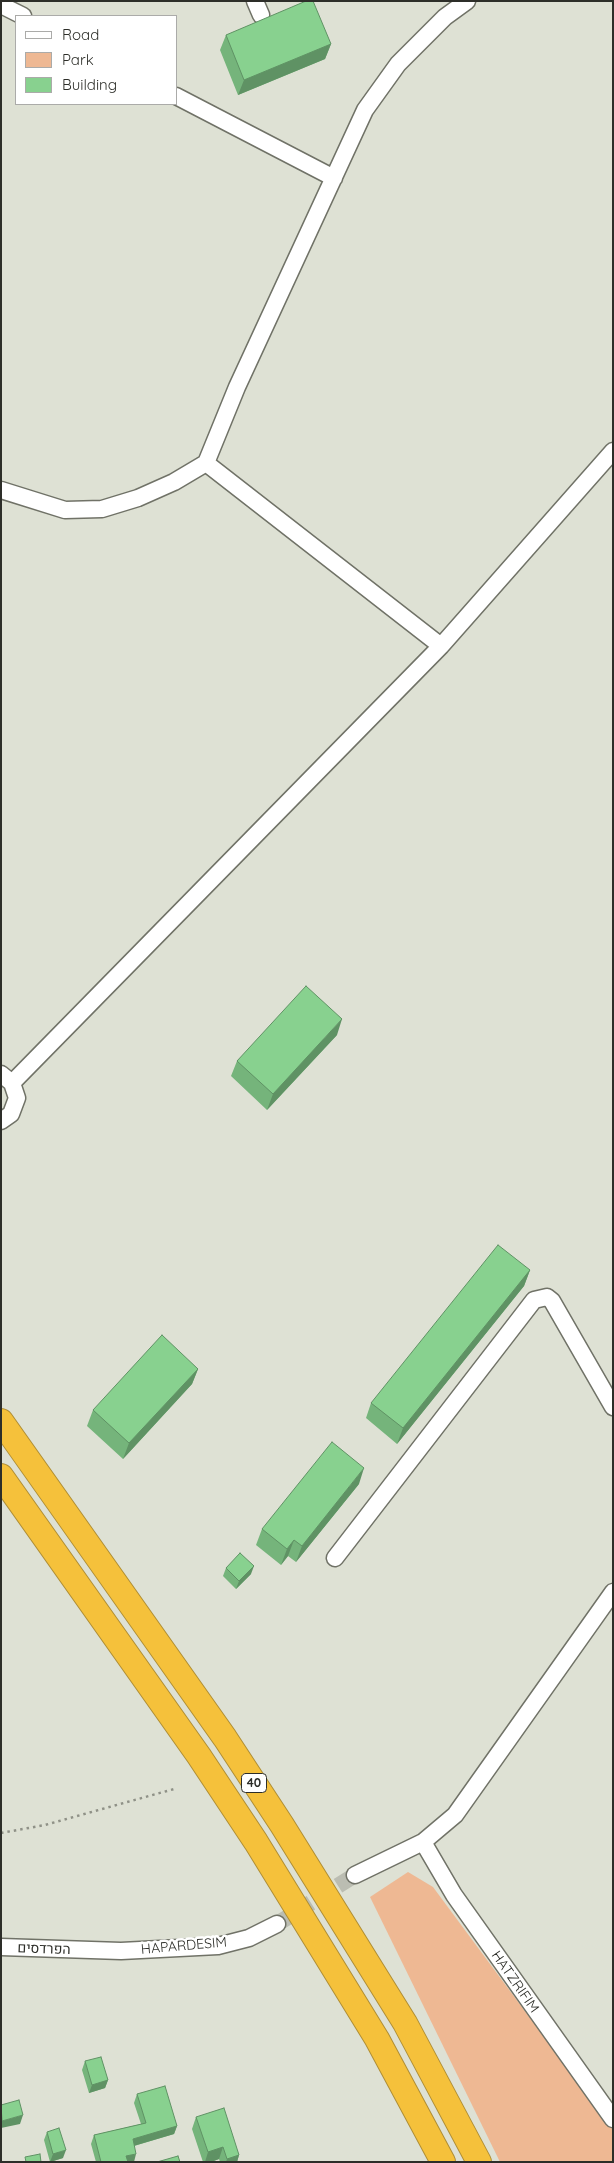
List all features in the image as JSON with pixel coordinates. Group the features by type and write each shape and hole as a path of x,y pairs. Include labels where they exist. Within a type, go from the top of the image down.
{"highway":[{"name":"40","path":"1,1421 225,1738 287,1832 405,2023 479,2162"},
{"name":"40","path":"1,1476 198,1756 256,1842 377,2038 443,2162"}],"street":[{"path":"1,490 65,510 102,509 138,498 174,482 206,463 238,387 365,110 398,64 445,16 467,1"},
{"path":"1,5 21,15"},
{"path":"178,97 334,178"},
{"path":"1,1121 11,1114 17,1098 7,1078 441,646 613,451"},
{"path":"206,463 441,646"},
{"path":"335,1558 534,1300 547,1296 552,1301 613,1407"},
{"path":"355,1875 423,1842 455,1815 613,1592"},
{"name":"HATZRIFIM","path":"423,1842 454,1895 613,2119"},
{"name":"HAPARDESIM","path":"88,1950 218,1946 249,1938 277,1924"},
{"name":"הפרדסים","path":"1,1947 88,1950"}],"path":[{"path":"1,1832 45,1825 174,1789"}],"green space":[{"path":"408,1872 433,1887 613,2130 613,2162 500,2162 370,1897"}],"building":[{"path":"306,1 313,1 331,44 244,80 226,35"},
{"path":"306,986 342,1019 273,1094 237,1061"},
{"path":"498,1245 530,1270 403,1428 371,1403"},
{"path":"162,1335 198,1369 129,1443 93,1410"},
{"path":"332,1442 364,1468 302,1546 294,1540 287,1549 262,1529"},
{"path":"240,1553 254,1566 239,1581 226,1568"},
{"path":"101,2057 108,2080 92,2085 85,2061"},
{"path":"165,2086 177,2126 133,2139 136,2154 126,2156 128,2162 101,2162 94,2135 146,2123 137,2094"},
{"path":"19,2100 23,2115 2,2121 1,2105"},
{"path":"224,2108 239,2155 227,2159 223,2147 208,2152 196,2117"},
{"path":"59,2128 66,2150 53,2154 47,2132"},
{"path":"40,2154 41,2162 26,2162 25,2157"},
{"path":"178,2156 180,2162 157,2162"}],"tunnel":[{"path":"277,1924 355,1875"}]}
